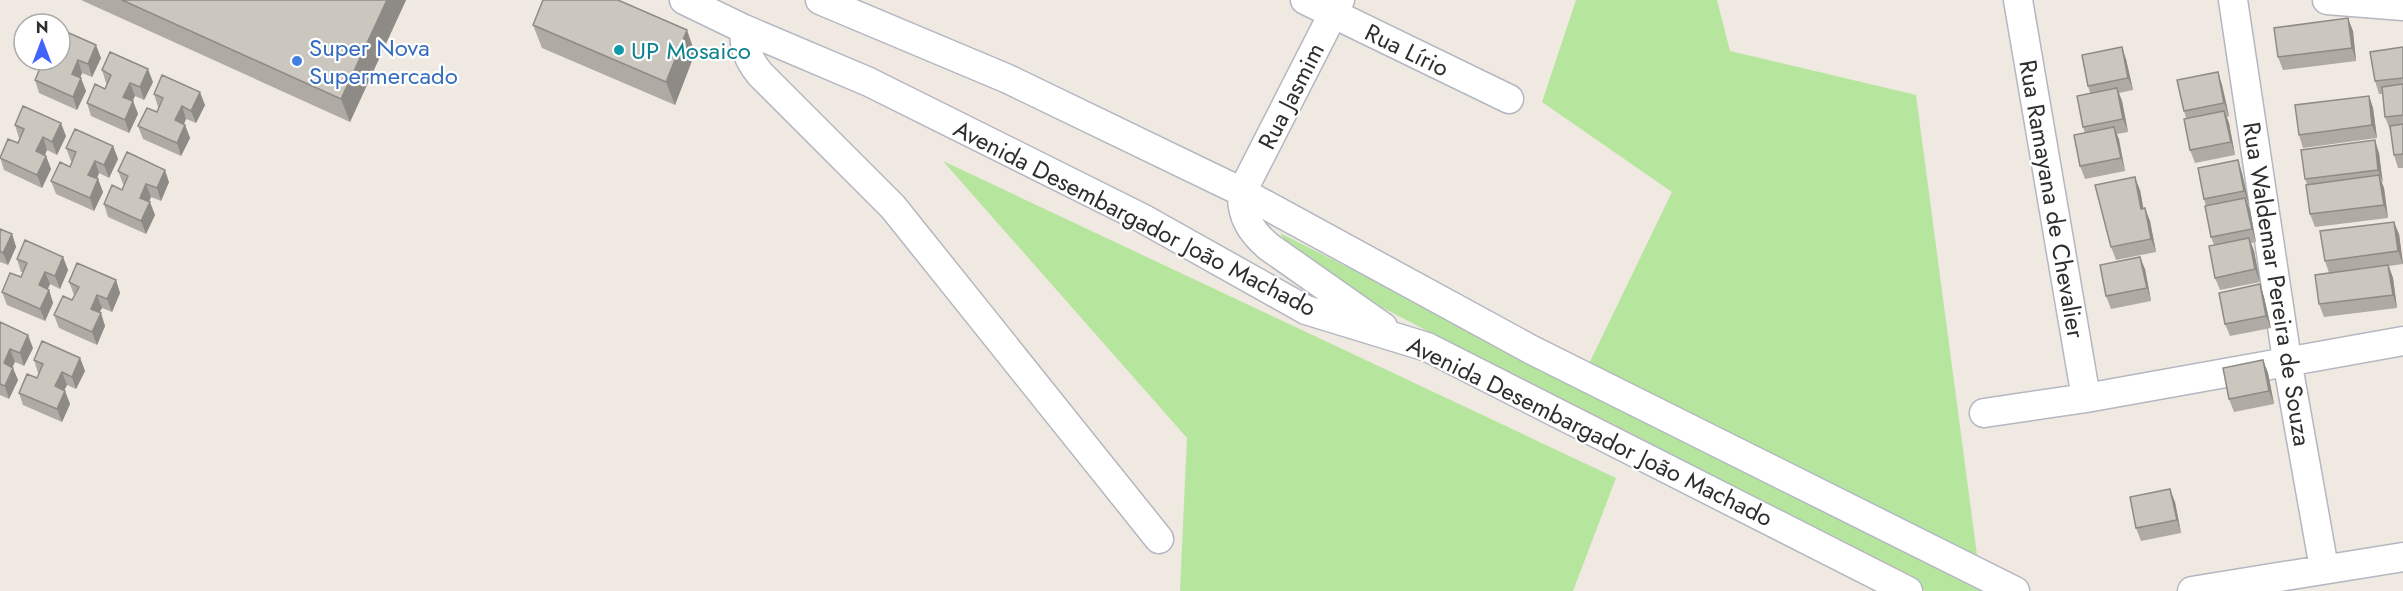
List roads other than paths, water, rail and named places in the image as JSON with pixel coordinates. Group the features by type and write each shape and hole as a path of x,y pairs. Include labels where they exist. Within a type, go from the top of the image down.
{"street":[{"name":"Avenida Desembargador João Machado","path":"684,0 744,29 869,81 1142,218 1306,310 1394,335 1438,352 1908,591"},
{"name":"Avenida Desembargador João Machado","path":"820,0 1008,79 1242,192 1530,349 2015,591"},
{"name":"Rua Lírio","path":"1305,0 1336,7 1509,99"},
{"name":"Rua Ramayana de Chevalier","path":"2018,0 2086,398"},
{"name":"Rua Waldemar Pereira de Souza","path":"2233,0 2287,360 2324,568"},
{"path":"2327,0 2403,6"},
{"name":"Rua Jasmim","path":"1242,192 1336,7"},
{"path":"744,29 744,43 748,58 760,74 893,207 1159,539"},
{"path":"1242,192 1241,210 1258,238 1289,263 1394,335"},
{"path":"1984,413 2086,398 2287,360 2403,341"},
{"path":"2192,591 2403,557"}],"place":[{"name":"UP Mosaico","path":"619,50"},
{"name":"Super Nova Supermercado","path":"297,61"}]}
